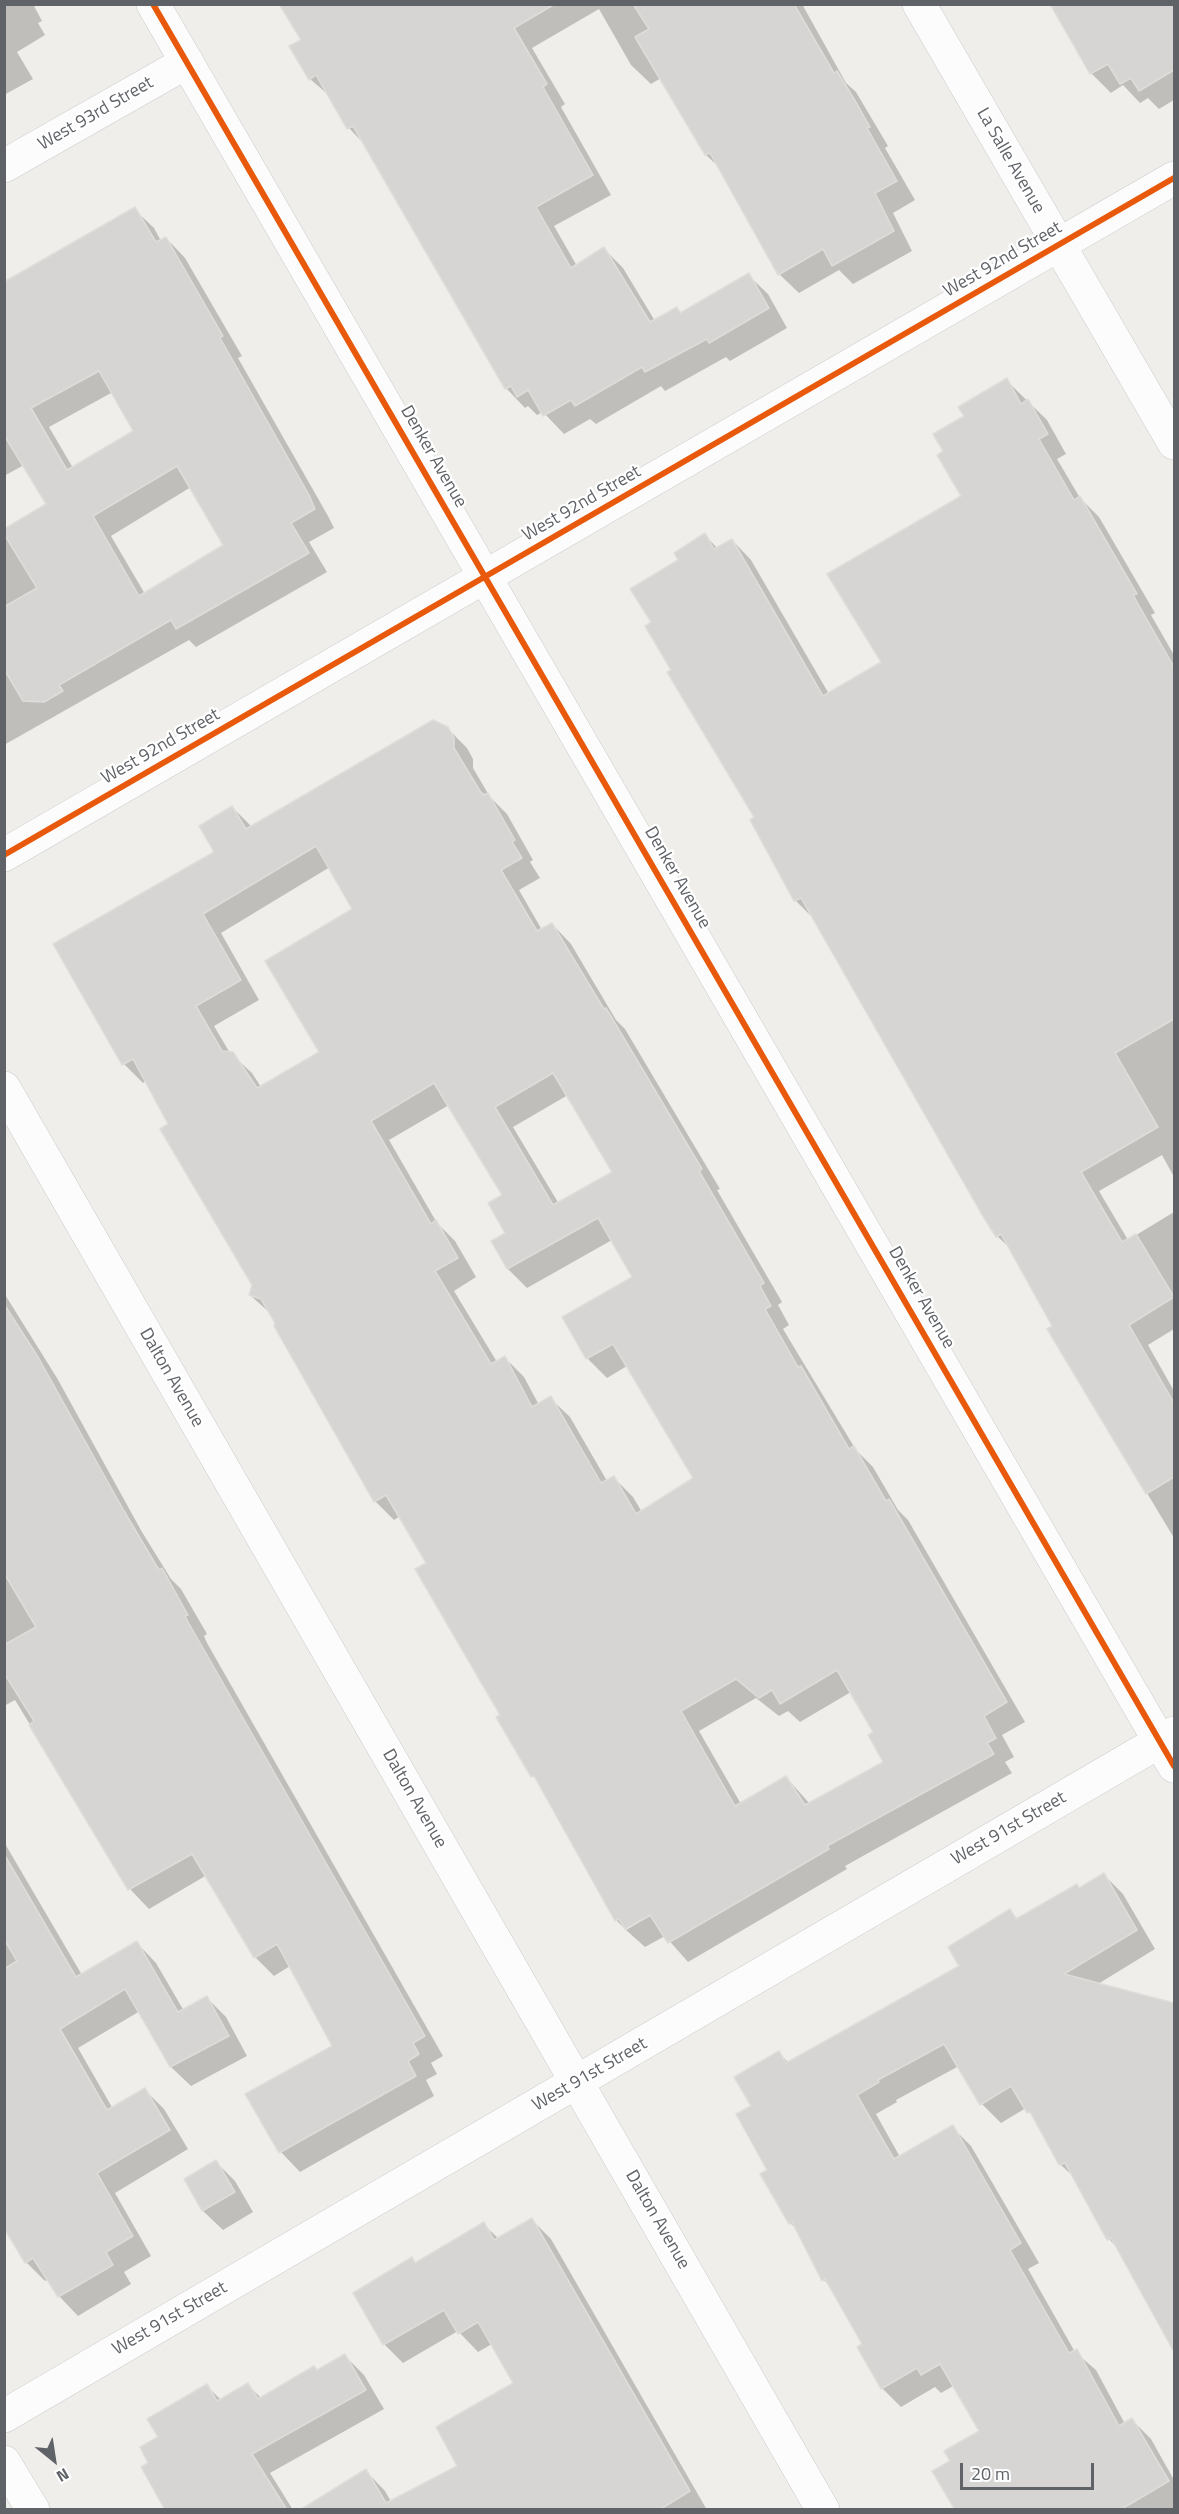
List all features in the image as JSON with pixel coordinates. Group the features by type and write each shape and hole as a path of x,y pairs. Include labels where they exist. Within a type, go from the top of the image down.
{"street":[{"name":"Denker Avenue","path":"153,4 485,577 1170,1747"},
{"name":"La Salle Avenue","path":"919,4 1174,443"},
{"name":"West 93rd Street","path":"4,166 186,62"},
{"name":"West 92nd Street","path":"4,855 1174,178"},
{"name":"Dalton Avenue","path":"4,1088 823,2510"},
{"name":"West 91st Street","path":"4,2416 578,2082 1170,1747"},
{"path":"4,2462 33,2510"}],"building":[{"path":"279,4 555,4 514,28 547,84 543,87 593,175 536,207 571,268 604,247 650,322 677,307 680,313 749,273 769,308 709,343 707,339 645,372 642,367 575,406 571,400 543,416 528,390 517,397 511,386 505,389 353,126 347,129 316,75 309,80 289,46 301,40"},
{"path":"633,4 794,4 834,73 837,71 857,104 870,127 867,128 897,181 875,193 894,231 832,266 823,249 778,275 710,153 705,155 635,37 649,29"},
{"path":"1050,4 1174,4 1174,70 1139,91 1131,78 1120,84 1108,64 1090,74"},
{"path":"135,207 156,242 166,237 223,336 220,338 315,509 291,523 309,553 176,629 171,620 59,685 63,691 44,702 23,701 4,669 4,607 37,588 4,534 4,529 46,504 4,435 4,282","holes":["99,371 133,431 67,470 31,408","177,466 223,545 139,596 93,516"]},
{"path":"1007,378 1021,404 1028,399 1048,434 1039,439 1074,500 1080,496 1137,594 1133,595 1174,667 1174,1019 1115,1053 1158,1127 1081,1172 1122,1242 1136,1234 1174,1297 1129,1325 1174,1403 1174,1477 1146,1494 1047,1329 1052,1326 1001,1234 996,1237 981,1213 801,898 794,901 750,820 754,817 667,672 671,670 645,626 651,622 630,589 678,560 674,553 705,533 714,549 732,539 823,696 881,662 827,574 961,496 937,455 943,451 933,434 964,416 958,407"},
{"path":"433,720 448,727 454,738 454,748 480,791 484,795 488,793 515,840 512,842 522,858 501,870 537,931 552,923 604,1009 606,1008 702,1169 699,1171 764,1283 760,1286 771,1306 765,1309 798,1367 801,1366 849,1449 854,1446 886,1501 889,1499 1007,1702 984,1716 996,1738 987,1743 994,1754 827,1846 829,1849 668,1943 650,1915 625,1929 619,1919 615,1921 534,1776 531,1777 496,1717 500,1715 415,1569 426,1563 386,1495 374,1502 261,1299 249,1295 252,1285 160,1129 168,1124 133,1059 122,1065 53,944 214,852 199,826 232,806 246,829","holes":["316,846 352,909 265,961 319,1052 257,1088 233,1052 222,1051 196,1006 241,980 203,914","553,1073 612,1172 553,1205 495,1107","434,1083 502,1195 488,1203 505,1233 491,1241 507,1269 598,1218 632,1277 562,1317 586,1359 613,1344 693,1478 636,1514 614,1476 601,1483 551,1396 532,1407 505,1356 491,1364 435,1271 458,1258 436,1220 431,1224 371,1121","837,1670 873,1732 868,1735 883,1762 805,1805 786,1776 735,1806 681,1711 736,1679 759,1698 772,1690 780,1704"]},
{"path":"4,1304 38,1357 159,1570 162,1568 188,1615 185,1616 188,1622 425,2036 413,2043 419,2054 408,2061 416,2076 279,2153 245,2094 332,2046 277,1944 254,1958 192,1854 128,1890 29,1725 34,1721 4,1673 4,1645 36,1627 4,1573"},
{"path":"4,1854 76,1977 137,1941 178,2012 207,1996 229,2036 170,2067 125,1989 60,2029 107,2110 145,2088 170,2130 97,2173 133,2236 106,2252 113,2265 58,2297 33,2258 25,2263 4,2228 4,1969 17,1961 4,1939"},
{"path":"1104,1873 1137,1930 1064,1974 1174,2003 1174,2352 1111,2238 1107,2240 1065,2163 1059,2165 1030,2112 1027,2113 1011,2086 980,2105 944,2044 878,2080 879,2082 857,2095 894,2159 953,2125 1021,2243 1010,2250 1069,2353 1077,2349 1119,2426 1132,2418 1169,2481 1120,2510 955,2510 932,2471 950,2461 944,2451 979,2431 940,2364 921,2375 917,2368 881,2389 857,2347 862,2344 825,2279 822,2281 792,2222 789,2224 760,2174 767,2170 736,2114 751,2106 734,2077 779,2051 786,2063 959,1966 948,1947 1010,1909 1016,1919 1077,1884 1079,1888"},
{"path":"216,2160 235,2192 202,2211 184,2179"},
{"path":"532,2218 690,2491 659,2510 300,2510 366,2469 386,2503 457,2466 436,2427 513,2383 478,2322 458,2334 444,2310 383,2345 353,2293 412,2257 415,2263 484,2222 494,2240"},
{"path":"345,2354 366,2390 252,2454 287,2510 165,2510 141,2467 148,2463 140,2447 158,2437 147,2419 207,2384 217,2401 248,2383 258,2399 314,2366 317,2370"}],"cycle path":[{"path":"153,4 1174,1766"},
{"path":"4,855 1174,178"}]}
